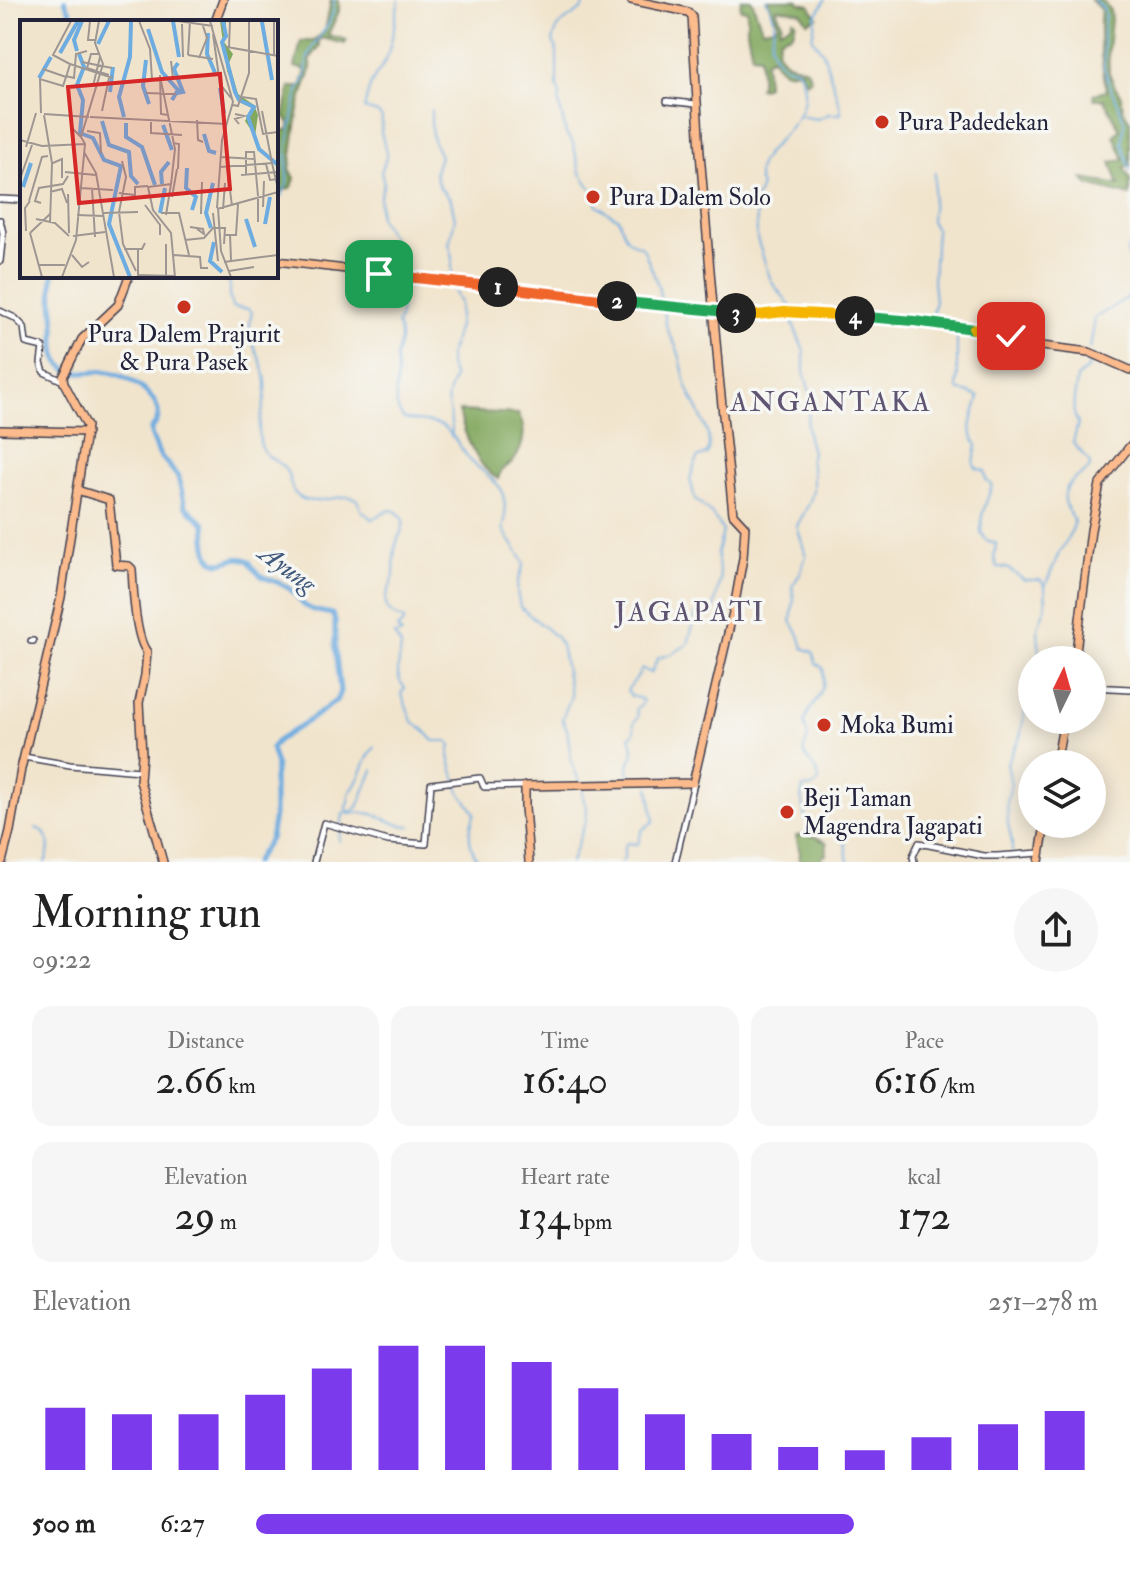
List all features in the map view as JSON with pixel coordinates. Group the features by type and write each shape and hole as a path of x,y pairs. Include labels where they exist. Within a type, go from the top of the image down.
{"main road":[{"path":"216,20 223,0"},
{"path":"529,862 525,786 694,782 742,569 745,531 733,514 713,311 691,14 631,0"},
{"path":"278,261 664,307 757,315 774,312 904,319 1021,338 1042,346 1090,352 1130,370"},
{"path":"2,862 61,597 85,433 86,422 64,377 82,339 118,305 128,278"},
{"path":"0,430 85,433"},
{"path":"1077,646 1099,486 1130,446"},
{"path":"77,490 108,499 116,565 132,569 142,647 147,652 139,703 140,783 163,862"},
{"path":"1039,862 1043,838"}],"street":[{"path":"667,101 696,104"},
{"path":"0,199 20,200"},
{"path":"0,220 3,233 0,261"},
{"path":"0,311 15,318 24,327 26,343 44,349 41,363 44,372 64,377"},
{"path":"1106,688 1130,689"},
{"path":"24,757 140,771"},
{"path":"314,862 324,823 382,840 427,843 429,785 480,778 483,787 525,786"},
{"path":"675,862 694,782"},
{"path":"914,862 913,856 919,843 984,856 1040,853"}],"green space":[{"path":"331,0 339,0 339,11 328,35 347,40 345,44 322,38 310,59 311,71 299,109 290,169 295,178 292,187 278,193 278,144 281,130 288,130 290,123 284,117 290,87 301,87 306,70 295,67 301,41 313,41 325,31"},
{"path":"741,0 752,0 762,29 775,27 778,22 767,0 798,0 810,5 818,17 807,22 801,12 776,8 782,23 779,29 788,26 793,19 796,21 793,33 780,38 777,51 787,63 807,69 811,79 806,82 800,70 785,72 772,57 765,61 767,85 759,88 760,56 752,55 747,10 740,9"},
{"path":"1091,0 1102,0 1110,10 1109,73 1121,94 1123,110 1130,121 1130,165 1124,168 1130,179 1130,196 1089,185 1083,179 1119,185 1111,162 1124,160 1114,135 1120,130 1104,99 1094,99 1093,94 1107,91 1101,50 1101,10"},
{"path":"459,411 518,414 521,419 521,448 498,479 477,458"},
{"path":"804,835 827,843 826,855 822,856 821,862 799,862 796,836"}],"waterway":[{"name":"Ayung","path":"65,0 73,20"},
{"path":"278,200 287,183 287,148 298,91 306,76 312,48 333,13 334,0"},
{"path":"393,272 391,257 397,246 379,217 384,183 381,172 387,156 381,132 382,118 378,113 364,109 371,84 387,57 399,0"},
{"path":"586,0 582,9 558,26 553,40 557,53 559,103 566,134 573,143 580,172 596,195 597,205 618,218 628,239 644,250 661,300"},
{"path":"766,0 774,19 771,42 774,55 783,65 797,68 804,88 802,106 795,121 762,160 758,172 761,186 756,200 757,239 771,281 792,308 791,311"},
{"path":"800,116 817,119 829,114 841,114 823,52 812,38 816,16 825,0"},
{"path":"1094,0 1105,14 1104,67 1125,123 1122,143 1130,170"},
{"path":"431,110 433,139 440,156 436,178 439,187 451,200 455,219 449,244 452,278"},
{"path":"931,320 935,301 936,230 931,221 935,172"},
{"path":"1130,245 1127,250 1130,271"},
{"name":"Ayung","path":"53,278 55,346 59,361 74,372 104,371 119,375 138,386 154,402 158,411 151,434 159,454 178,477 185,506 205,524 211,558 221,563 239,558 249,561 258,573 290,589 305,606 332,614 335,620 340,691 337,700 271,748 276,765 274,816 270,839 255,862"},
{"path":"230,278 232,307 252,312 250,332 266,382 259,432 264,452 285,469 293,490 304,500 350,497 357,499 361,510 372,519 392,510 402,519 403,526 394,552 393,578 386,600 390,612 404,620 397,629 402,634 394,635 401,646 398,673 405,688 401,693 412,721 434,741 448,741 451,744 449,757 459,791 475,813 470,838 479,862"},
{"path":"393,279 401,310 397,325 400,333 396,359 397,408 404,419 446,428 470,460 500,487 505,510 503,528 524,564 517,591 520,607 555,636 561,645 571,696 562,719 567,729 572,764 587,807 586,820 571,862"},
{"path":"451,436 447,398 454,377 449,356 458,326 460,303 452,285"},
{"path":"1090,349 1095,318 1130,296"},
{"path":"634,781 628,773 633,755 630,736 634,733 634,722 638,717 636,708 643,701 631,696 627,690 642,669 651,673 658,658 688,644 696,614 713,613 720,579 717,553 723,531 713,515 695,499 690,479 697,458 707,454 708,437 686,384 663,307"},
{"path":"790,317 804,351 804,372 811,396 807,425 813,473 810,502 797,526 806,556 792,586 791,621 803,648 813,652 816,663 823,668 824,677 821,691 804,722 808,738 803,751 819,782 803,788 801,798 806,821 839,832 845,843 848,862"},
{"path":"957,329 957,387 959,391 979,397 971,428 977,445 974,464 985,471 986,480 992,485 982,515 981,532 986,540 996,543 994,558 997,567 1007,568 1024,580 1041,580 1045,586"},
{"path":"1039,646 1038,627 1046,606 1045,586 1074,521 1066,504 1066,489 1090,467 1089,461 1073,443 1078,423 1073,407 1077,378 1088,368 1092,355"},
{"path":"1012,852 1007,802 1011,784 1007,763 1021,734"},
{"path":"375,747 349,793 346,809 411,826"},
{"path":"353,811 358,807 373,770"},
{"path":"621,862 624,846 627,843 638,844 642,830 654,821 649,787"},
{"path":"339,841 343,814 353,814"},
{"path":"36,828 47,838 45,862"}],"place":[{"name":"Pura Padedekan","path":"882,122"},
{"name":"Pura Dalem Solo","path":"593,197"},
{"name":"Pura Dalem Prajurit & Pura Pasek","path":"184,307"},
{"name":"Moka Bumi","path":"824,725"},
{"name":"Beji Taman Magendra Jagapati","path":"787,812"}],"district":[{"name":"ANGANTAKA","path":"831,401"},
{"name":"JAGAPATI","path":"690,611"}],"route":[{"path":"379,274 757,315 774,312 894,318 1011,336"}]}
